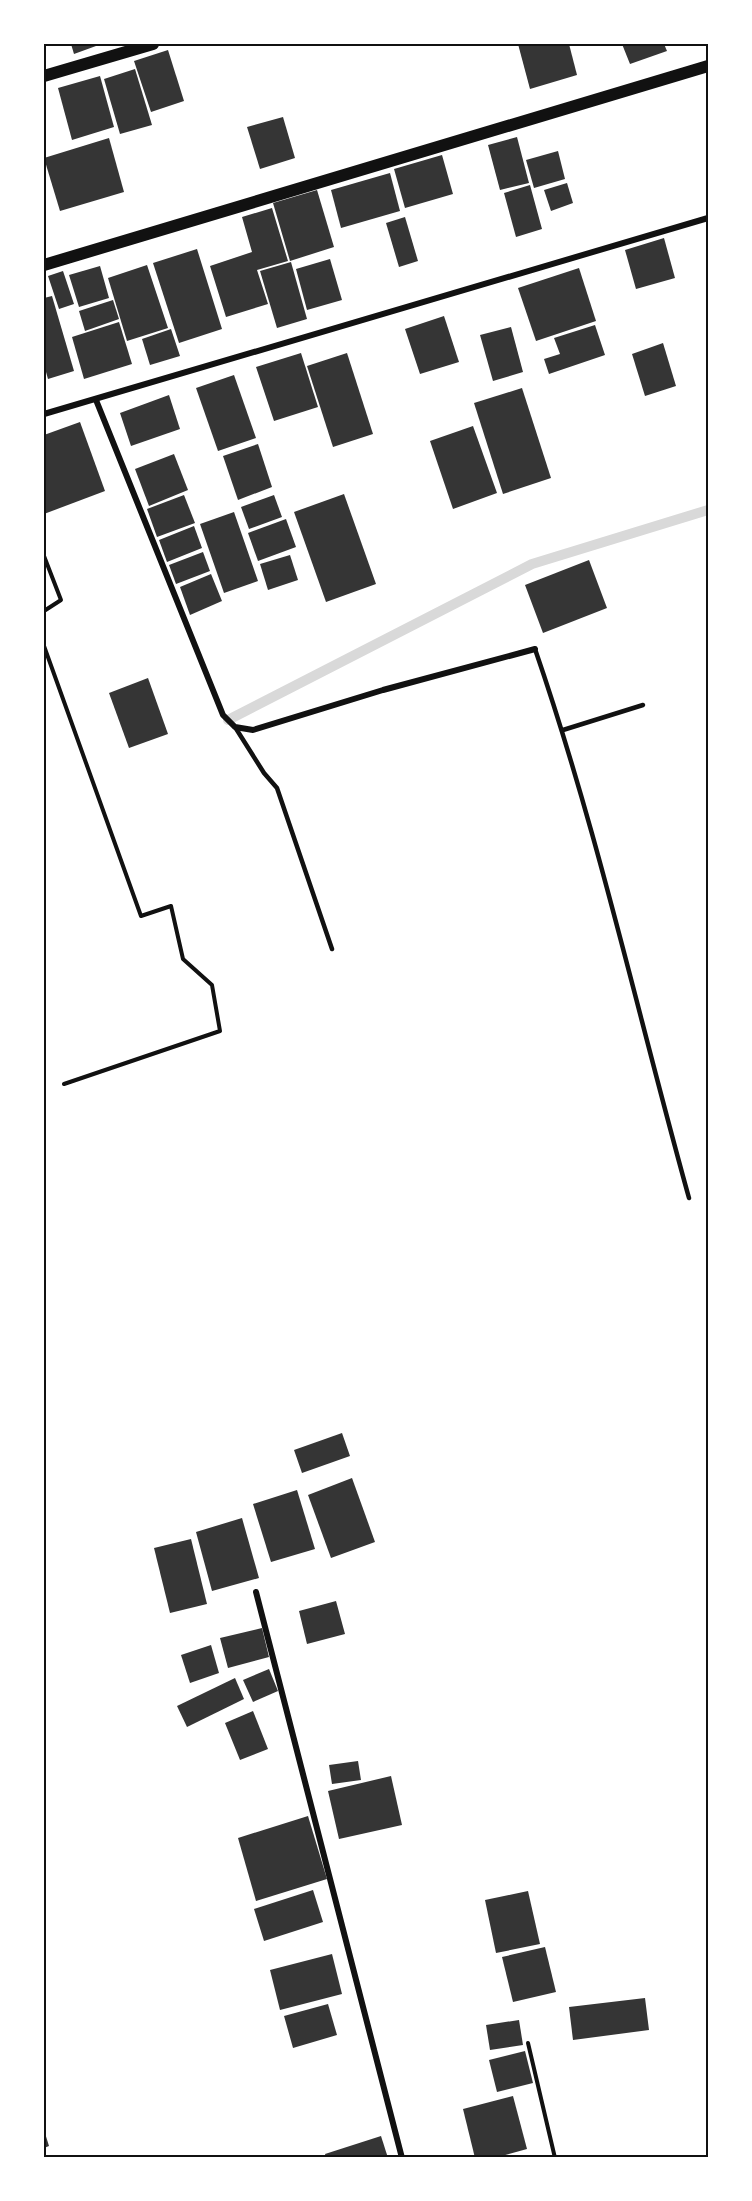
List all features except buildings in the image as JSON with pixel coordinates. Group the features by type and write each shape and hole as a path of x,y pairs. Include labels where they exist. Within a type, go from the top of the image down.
{"main road":[{"path":"44,76 153,44"},
{"path":"44,265 708,66"}],"street":[{"path":"44,414 708,218"},
{"path":"96,400 223,715 236,727 253,730 383,690 535,649"},
{"path":"256,1592 402,2157"}],"lane":[{"path":"535,649 563,730 690,1198"},
{"path":"563,730 643,705"},
{"path":"236,727 264,772 277,788 332,949"}],"path":[{"path":"44,556 61,600 44,611"},
{"path":"44,646 141,916 171,906 183,959 212,985 220,1031 64,1084"},
{"path":"528,2043 555,2157"}],"waterway":[{"path":"228,720 532,564 708,510"}]}
